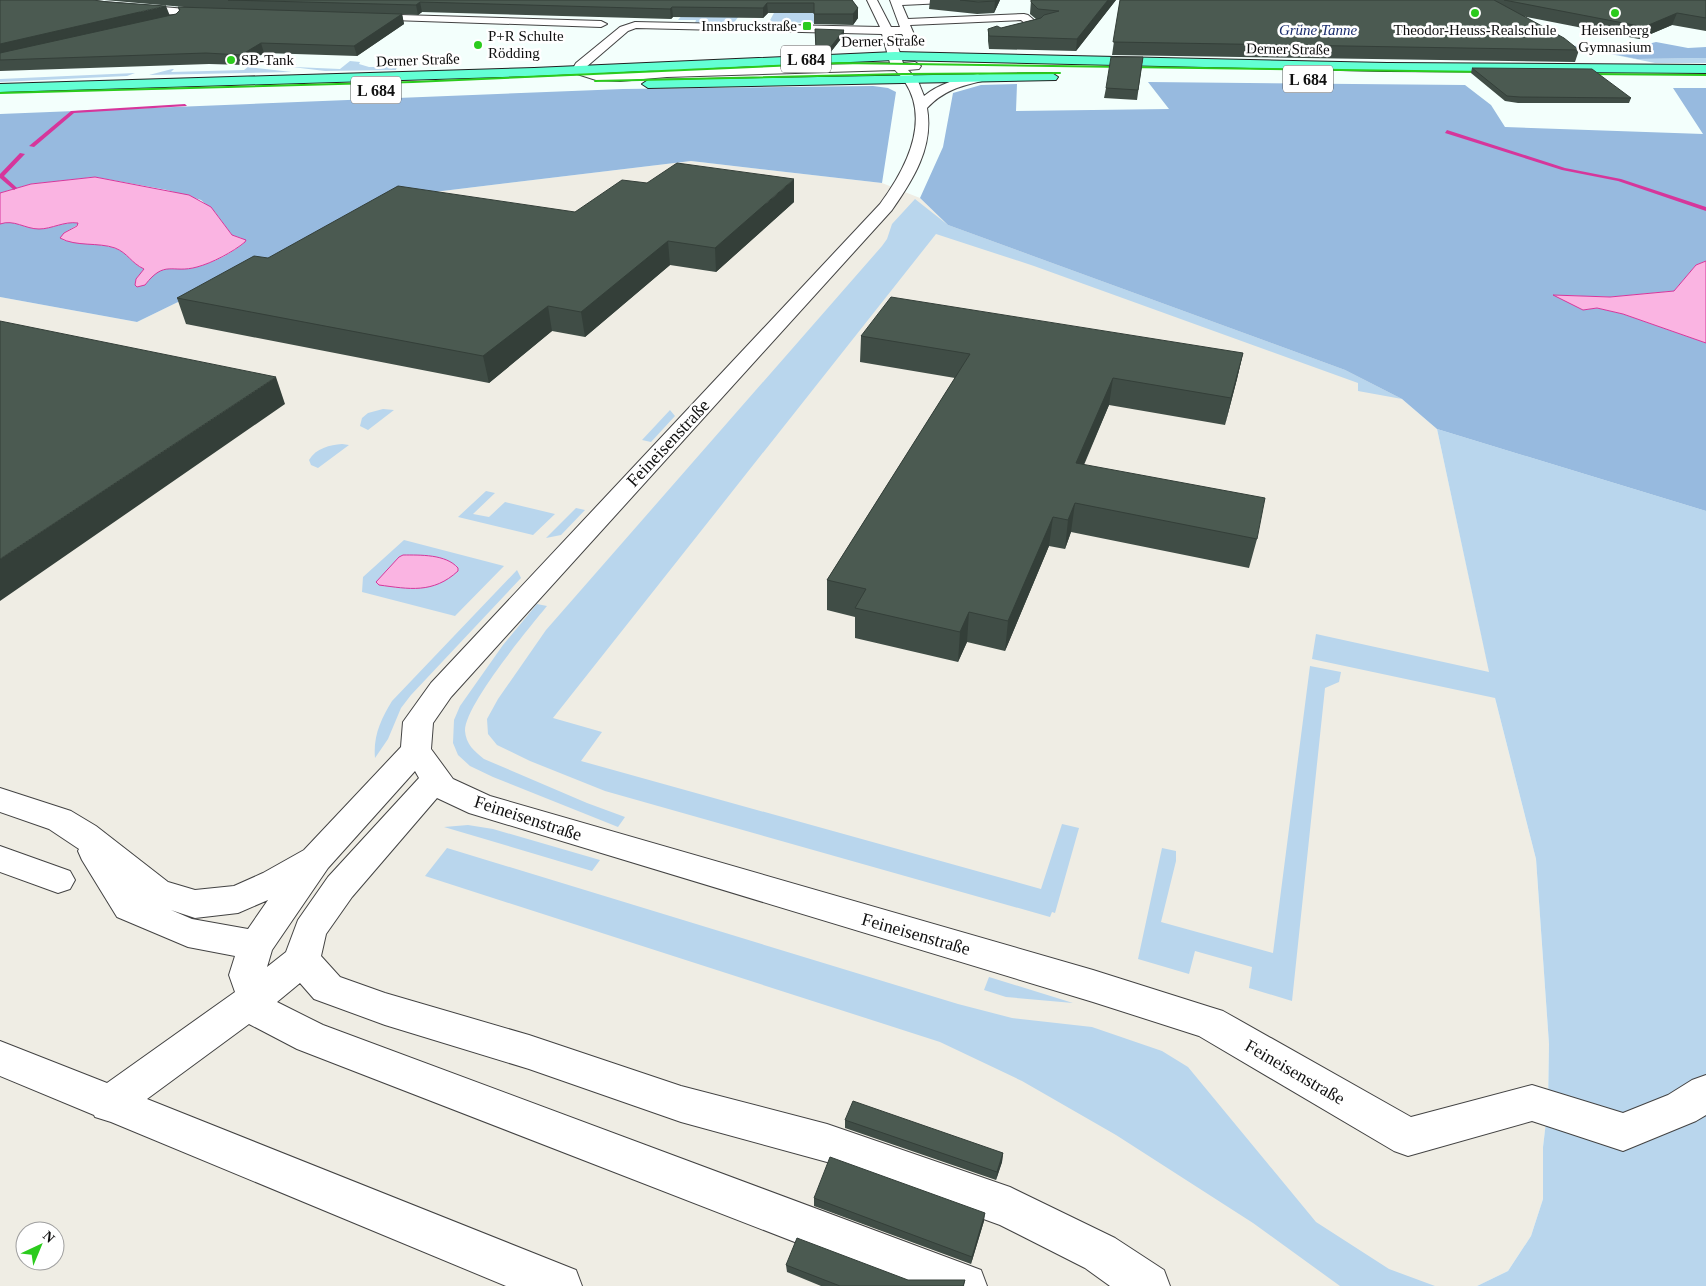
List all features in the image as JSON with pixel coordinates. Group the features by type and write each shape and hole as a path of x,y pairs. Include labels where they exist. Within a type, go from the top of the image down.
{"main road":[{"name":"Derner Straße","path":"0,88 794,59 897,62"},
{"name":"Derner Straße","path":"915,61 1706,69"},
{"name":"L 684","path":"583,86 1066,77"},
{"name":"Derner Straße","path":"1339,79 1680,82"},
{"path":"46,100 314,92"}],"street":[{"path":"59,0 112,7 204,14"},
{"path":"872,0 887,31 897,62"},
{"path":"911,80 916,74 915,61 907,27 896,1 944,0"},
{"path":"164,23 223,11"},
{"path":"352,16 600,24 589,35"},
{"path":"915,61 842,68 607,77 586,74 580,66 624,28 635,25 803,34 887,31 907,27 1024,17 1035,26 1000,35"},
{"name":"Feineisenstraße","path":"897,62 903,74 911,80 921,107 922,126 914,164 909,175 886,207 441,690 418,722 426,765 442,787 480,806 1074,980 1210,1023 1408,1137 1532,1103 1623,1132 1682,1108 1706,1093"},
{"path":"921,107 939,90 978,78"},
{"path":"0,800 60,820 84,835 156,892 194,904 238,899 275,882 316,859 426,765"},
{"path":"109,1104 256,998 302,960 310,930 426,765"},
{"path":"84,835 129,907 188,933 256,945"},
{"path":"0,859 58,880"},
{"path":"316,859 256,945 247,975 261,1012 310,1036 965,1286"},
{"path":"302,960 327,988 385,1009 529,1052 681,1104 827,1143 1010,1208 1100,1253 1148,1286"},
{"path":"0,1058 109,1104 560,1286"}],"shaded area":[{"path":"751,0 733,24 695,23 696,20 678,20 694,1"},
{"path":"780,2 817,13 816,23 769,22"},
{"path":"1656,42 1688,48 1706,47 1706,58 1637,59 1605,52 1603,49 1628,49"},
{"path":"1650,43 1628,49 1604,49 1637,59 1706,58 1706,63 1655,63 1570,46"},
{"path":"350,61 360,62 359,64 369,67 397,67 396,70 325,71 292,67 289,65 297,64 294,67 340,69"},
{"path":"248,67 292,72 149,75 172,69 174,69 171,72 244,70"},
{"path":"135,73 127,76 0,82 0,79"},
{"path":"1148,82 1465,85 1491,105 1505,127 1703,134 1673,88 1706,88 1706,261 1696,265 1674,291 1610,297 1555,295 1583,310 1597,308 1623,314 1706,343 1706,511 1437,429 1402,399 1345,370 948,225 920,198 943,147 953,93 981,85 1017,84 1016,111 1169,109"},
{"path":"873,86 888,88 896,92 882,183 691,161 393,197 137,322 0,297 0,224 15,223 39,229 68,223 78,223 64,233 63,240 104,245 121,251 144,269 136,279 135,285 145,285 158,272 164,270 188,269 209,263 228,254 245,242 241,238 232,235 215,212 201,200 167,190 95,177 31,184 0,193 0,114 623,89"},
{"path":"691,161 882,183 920,198 948,225 1345,370 1402,399 1437,429 1495,698 1536,859 1549,1044 1548,1105 1543,1147 1543,1199 1531,1236 1508,1271 1477,1286 0,1286 0,297 137,322 393,197"},
{"path":"95,177 189,195 211,207 232,235 246,240 235,250 209,263 188,269 169,269 158,272 145,285 137,287 135,285 136,279 144,269 119,250 108,246 73,243 60,238 64,233 77,226 78,223 68,223 39,229 15,223 0,224 0,193 31,184"},
{"path":"915,199 948,225 1345,370 1402,399 1358,391 1358,383 1034,266 936,234 553,718 602,732 581,761 1041,889 1062,824 1079,828 1055,913 1052,912 1050,917 605,791 530,761 497,745 488,734 487,719 498,699 546,630 882,246 887,239 892,224"},
{"path":"1706,261 1706,343 1623,314 1597,308 1583,310 1553,295 1610,297 1674,291 1696,265"},
{"path":"383,409 394,410 368,430 360,426 362,418 368,413"},
{"path":"670,410 675,416 651,442 642,440"},
{"path":"1437,429 1706,511 1706,1286 1477,1286 1508,1271 1531,1236 1543,1199 1543,1147 1548,1105 1549,1044 1536,859 1495,698 1312,659 1316,634 1489,672"},
{"path":"349,445 318,468 311,465 309,460 319,450 328,446"},
{"path":"486,491 495,493 473,514 489,517 505,502 555,514 533,535 458,517"},
{"path":"576,508 585,510 561,535 546,538"},
{"path":"404,540 504,566 455,616 362,592 363,577"},
{"path":"403,555 425,555 447,560 458,568 458,571 449,578 430,587 400,588 379,585 376,582"},
{"path":"517,570 521,578 401,708 388,739 375,758 375,742 379,728 384,714 392,701"},
{"path":"537,604 547,606 499,667 475,704 467,719 465,731 467,740 484,759 587,803 625,817 618,827 470,766 458,755 453,743 454,720 460,706 503,645"},
{"path":"1310,666 1341,672 1339,682 1325,688 1292,1001 1249,988 1252,967 1195,951 1189,974 1138,959 1162,848 1176,851 1176,861 1161,922 1273,953"},
{"path":"468,825 493,829 600,860 592,871 444,827"},
{"path":"447,848 958,1004 1012,1018 1092,1027 1162,1051 1188,1067 1316,1222 1389,1269 1435,1286 1340,1286 1253,1223 1116,1135 1022,1081 940,1042 425,876"},
{"path":"989,977 1073,1003 1006,997 984,990"}],"building":[{"path":"0,0 93,0 166,6 0,44"},
{"path":"228,0 852,0 858,8 853,14 814,14 814,3 767,3 763,8 672,7 670,9 420,2 416,5"},
{"path":"960,0 996,0 978,2"},
{"path":"1031,0 1108,0 1077,39 989,36 988,29 997,26 1001,28 1041,18 1044,15 1059,11 1038,9"},
{"name":"Grüne Tanne","path":"1120,0 1494,0 1564,38 1579,50 1113,42"},
{"path":"1504,0 1706,0 1706,18 1677,13 1644,27"},
{"path":"178,7 402,14 354,46 261,43 241,55 206,53 0,60 0,53 176,14 180,10"},
{"path":"815,29 844,30 830,48 816,49"},
{"path":"1111,57 1143,57 1138,90 1106,88"},
{"path":"1472,68 1592,69 1631,98 1507,96"},
{"path":"677,163 794,179 715,248 668,241 581,312 548,306 483,356 177,298 254,256 268,258 398,186 575,212 622,180 647,183"},
{"path":"891,297 1243,353 1231,398 1113,378 1076,463 1265,498 1257,539 1075,503 1068,520 1053,517 1008,621 969,612 960,632 855,608 866,589 827,580 970,354 861,336"},
{"path":"0,321 276,377 0,559"},
{"path":"853,1101 1003,1153 997,1172 845,1120"},
{"path":"830,1157 985,1213 972,1257 814,1198"},
{"path":"797,1238 908,1280 965,1280 963,1286 840,1286 786,1265"}],"waterway":[{"path":"32,146 73,112 185,105"},
{"path":"1447,132 1564,169 1619,180 1706,209"},
{"path":"14,188 1,176 22,154"}],"railway":[{"path":"0,93 413,82 841,63 1486,72"},
{"path":"595,81 903,74 1060,73"},
{"path":"1586,74 1706,75"}],"place":[{"name":"Theodor-Heuss-Realschule","path":"1475,13"},
{"name":"Heisenberg Gymnasium","path":"1615,13"},
{"name":"Innsbruckstraße","path":"807,26"},
{"name":"P+R Schulte Rödding","path":"478,45"},
{"name":"SB-Tank","path":"231,60"}]}
